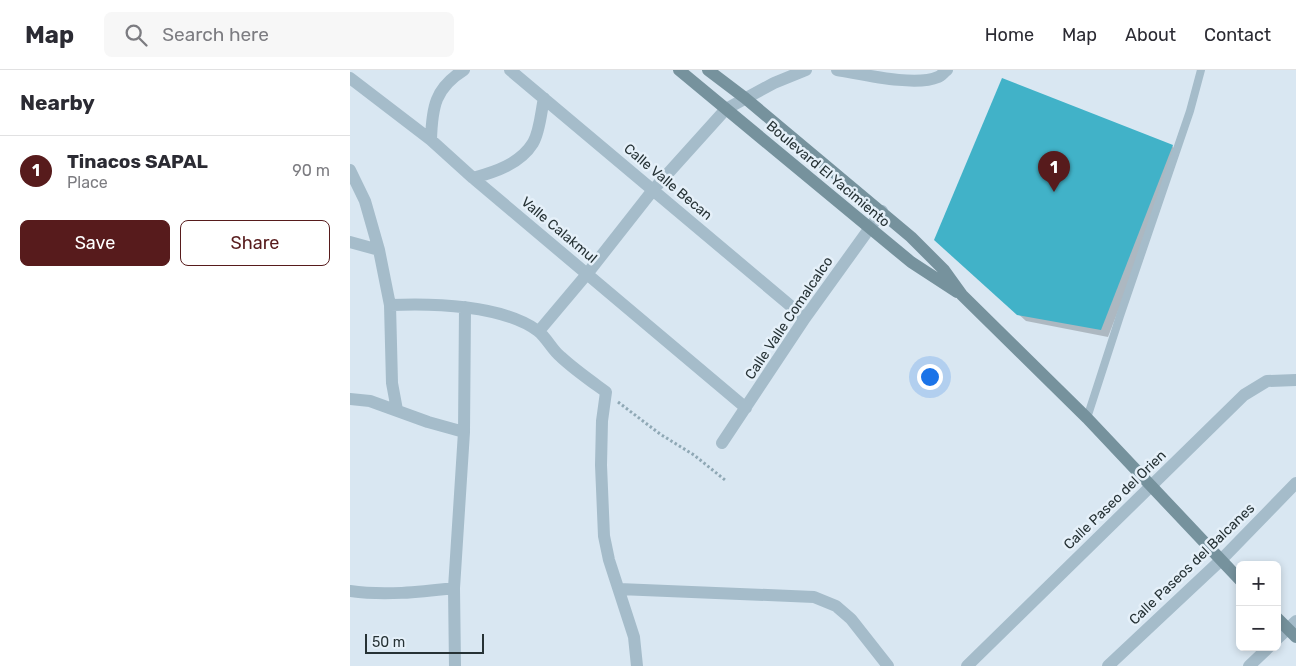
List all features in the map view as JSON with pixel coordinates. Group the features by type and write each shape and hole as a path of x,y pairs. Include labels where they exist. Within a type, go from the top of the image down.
{"street":[{"path":"431,140 432,118 435,103 441,89 453,77 464,70"},
{"name":"Calle Valle Becan","path":"510,70 805,318"},
{"name":"Boulevard El Yacimiento","path":"679,70 911,262 962,295"},
{"name":"Boulevard El Yacimiento","path":"708,70 746,98 882,210 930,255 962,295 1086,418 1236,576"},
{"path":"539,331 653,190 726,109 806,70"},
{"path":"838,70 898,80 922,80 938,77 947,70"},
{"name":"Valle Calakmul","path":"350,78 431,140 746,408"},
{"path":"474,178 499,171 520,157 533,143 544,98"},
{"path":"350,170 365,200 379,250 390,305 392,383 396,410"},
{"name":"Calle Valle Comalcalco","path":"722,443 805,318 882,210"},
{"path":"350,242 379,250"},
{"path":"390,305 424,303 465,307 512,318 539,331 560,356 606,392 602,422 601,456 604,536 634,636 637,666"},
{"path":"455,666 454,588 464,432 465,307"},
{"name":"Calle Paseo del Orien","path":"967,666 1249,391 1267,381 1296,380"},
{"path":"350,399 370,401 428,422 464,432"},
{"name":"Calle Paseos del Balcanes","path":"1108,666 1221,560 1296,483"},
{"path":"350,591 362,593 415,592 454,588"},
{"path":"619,589 814,597 836,606 852,619 888,666"},
{"path":"1281,621 1293,629 1281,636"},
{"path":"1249,666 1265,651"}],"lane":[{"path":"1086,418 1190,111 1200,70"}],"path":[{"path":"606,392 660,434 694,455 725,480"}],"building":[{"path":"1002,78 1173,145 1101,330 1017,315 934,240"}],"place":[{"name":"Tinacos SAPAL","path":"1054,192"}]}
